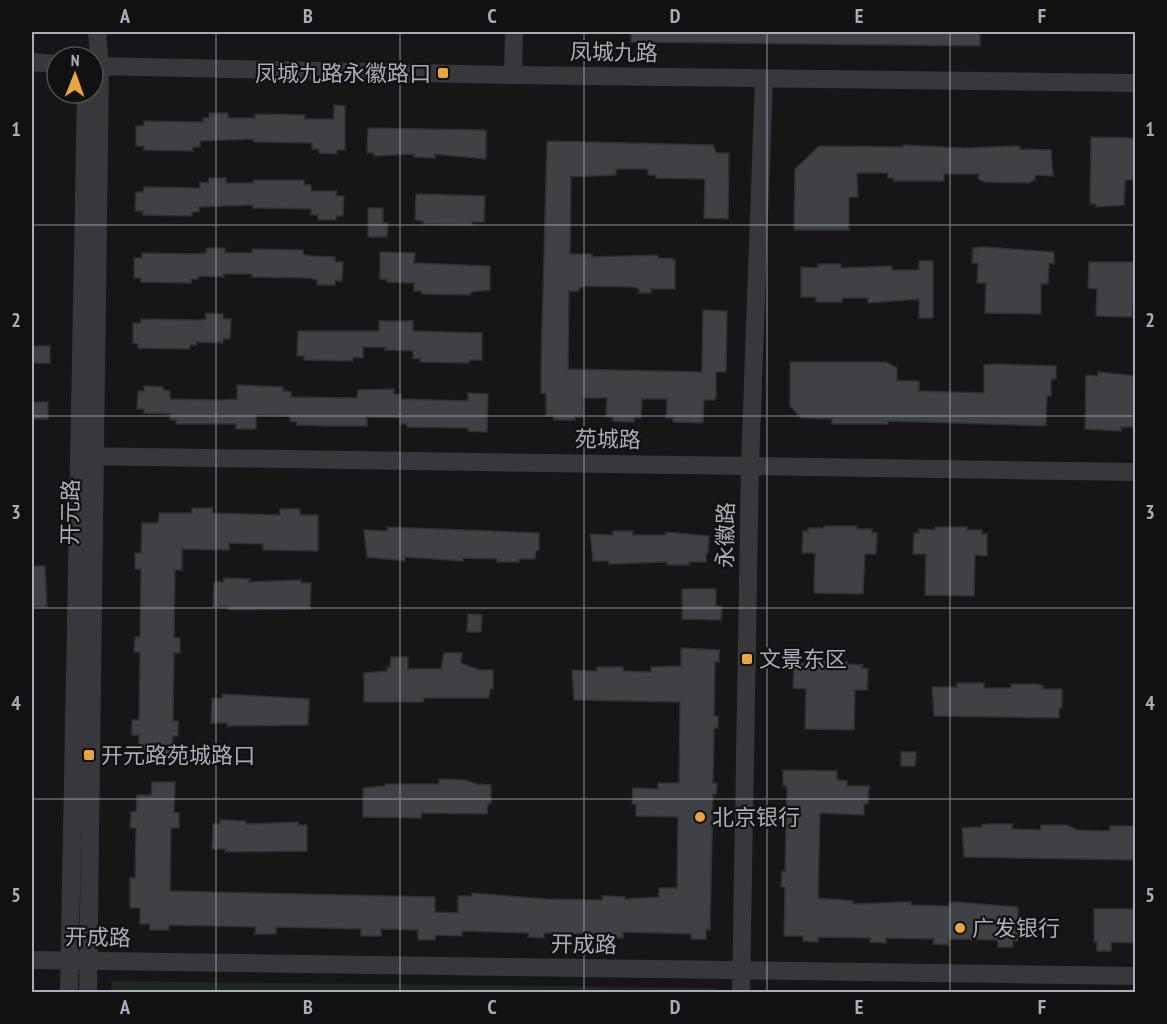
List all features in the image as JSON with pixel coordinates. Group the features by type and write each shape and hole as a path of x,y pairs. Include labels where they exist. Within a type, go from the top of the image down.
{"street":[{"path":"513,32 513,75"},
{"name":"凤城九路","path":"105,66 513,75 1136,83"},
{"name":"永徽路","path":"741,993 750,465 764,78"},
{"name":"开元路","path":"86,105 88,456"},
{"name":"开元路","path":"69,993 79,961 95,105"},
{"name":"苑城路","path":"88,456 1136,472"},
{"name":"开成路","path":"32,960 1136,976"},
{"name":"开元路","path":"79,961 88,993"}],"shaded area":[{"path":"111,981 717,988 717,992 111,992"}],"building":[{"path":"631,32 980,32 980,46 631,42"},
{"path":"334,105 345,106 345,150 337,150 337,154 319,153 319,149 312,149 312,143 254,142 254,139 200,141 200,147 193,147 193,151 144,150 144,146 136,146 136,126 144,126 144,121 203,122 203,118 209,118 209,113 228,113 228,118 255,118 255,114 305,115 305,119 334,119"},
{"path":"368,128 486,130 486,159 435,154 435,158 414,157 414,154 374,156 374,153 367,153"},
{"path":"1091,137 1136,138 1136,180 1125,180 1124,205 1096,207 1096,204 1090,204"},
{"path":"547,141 713,145 716,153 729,153 728,219 704,218 705,179 656,178 656,175 648,175 648,169 616,169 616,175 571,177 570,254 592,254 592,257 658,255 658,258 675,259 675,289 651,289 651,293 639,293 639,289 632,287 585,286 579,288 579,291 569,291 568,369 702,372 703,310 727,311 726,372 716,372 716,397 714,400 704,400 703,423 673,422 673,418 666,418 667,399 642,399 641,418 634,418 634,422 613,421 613,417 606,417 607,398 583,398 583,417 575,417 575,420 554,420 554,416 546,416 546,394 541,393 541,368"},
{"path":"903,145 964,148 1020,146 1020,149 1051,150 1053,176 1035,175 1035,180 1028,183 985,182 978,179 979,174 944,174 944,181 894,181 894,178 888,178 888,173 857,173 858,197 849,197 849,230 794,230 795,169 819,146 903,147"},
{"path":"209,178 226,178 226,183 253,183 254,180 304,180 304,185 311,185 311,191 337,191 336,196 344,196 343,216 336,216 336,220 318,220 318,215 311,215 311,209 253,208 253,205 199,207 199,212 192,212 192,216 143,215 143,211 135,211 136,192 143,192 144,187 200,188 200,182 208,183"},
{"path":"416,194 485,196 484,222 472,222 472,225 423,224 423,221 415,220"},
{"path":"368,208 383,208 383,223 388,223 387,237 368,237"},
{"path":"207,248 225,248 225,253 252,253 252,249 303,250 303,254 310,256 335,257 335,262 343,262 342,281 335,281 335,285 317,285 317,280 310,278 252,277 252,274 224,274 224,277 198,276 198,279 191,279 191,283 141,282 141,278 134,278 134,258 142,258 142,253 199,254 206,253"},
{"path":"973,248 1054,252 1054,264 1049,263 1048,284 1041,284 1041,314 985,313 986,283 977,283 978,263 972,263"},
{"path":"380,252 415,253 414,263 490,266 490,290 471,292 470,295 422,294 422,291 414,291 414,283 387,282 387,279 380,279"},
{"path":"919,261 933,261 933,318 919,318 919,299 868,303 868,298 842,298 842,302 816,302 816,297 801,297 801,267 818,268 818,264 841,264 841,268 892,266 892,270 919,270"},
{"path":"1089,262 1136,262 1132,317 1096,316 1097,289 1088,288"},
{"path":"206,313 223,314 223,319 231,319 230,339 223,339 223,343 197,342 197,345 190,345 190,349 138,348 138,344 133,343 133,323 141,323 141,319 198,320 206,319"},
{"path":"379,321 413,321 413,331 482,333 482,360 469,360 469,363 420,362 421,359 413,358 413,351 385,350 386,347 363,347 363,358 353,357 353,361 304,360 304,356 297,356 298,331 379,331"},
{"path":"32,346 50,346 50,363 32,363"},
{"path":"790,362 886,362 897,368 897,381 919,381 919,391 984,393 984,365 992,364 1056,366 1056,379 1051,379 1051,396 1047,396 1046,426 888,421 888,424 832,424 832,419 801,418 790,406"},
{"path":"1098,372 1136,376 1136,427 1121,427 1121,431 1085,429 1086,375 1098,376"},
{"path":"237,385 283,387 283,391 291,392 291,397 357,398 358,390 394,389 394,394 401,394 401,399 468,401 468,393 488,394 487,432 468,431 468,428 407,427 407,424 400,424 401,418 367,417 367,426 328,426 297,425 297,422 290,421 290,416 256,415 256,429 236,429 236,424 176,424 176,420 170,420 170,414 144,413 144,409 137,409 138,391 144,391 144,386 163,387 163,390 170,391 170,399 221,400 237,399"},
{"path":"32,402 48,402 48,419 32,419"},
{"path":"192,508 213,508 212,513 280,515 280,509 300,509 300,515 318,515 318,551 263,550 263,544 229,543 229,550 182,549 182,570 175,570 174,638 180,638 180,653 174,653 173,721 178,721 178,736 173,736 172,754 138,753 139,735 132,735 132,720 139,720 140,652 134,652 135,637 140,637 141,569 135,569 135,553 141,553 142,523 158,523 159,513 192,513"},
{"path":"824,526 857,526 857,529 872,529 872,533 877,533 876,554 865,554 863,594 814,593 815,553 802,553 803,531 808,532 808,528 824,528"},
{"path":"387,527 539,533 539,550 536,550 535,559 519,559 519,562 497,562 497,559 463,558 463,561 405,557 405,561 367,557 364,530 387,531"},
{"path":"935,527 967,527 967,530 982,530 982,534 987,534 987,556 975,555 974,596 925,595 926,554 913,554 914,533 919,533 919,529 935,530"},
{"path":"613,531 633,531 633,535 666,535 666,532 709,536 706,562 667,565 667,562 609,564 609,561 593,561 590,534 613,535"},
{"path":"32,566 45,566 47,607 32,607"},
{"path":"224,578 250,579 249,582 301,580 301,583 311,583 310,609 229,610 229,607 213,607 214,582 224,582"},
{"path":"682,589 716,589 716,606 722,606 721,620 682,619"},
{"path":"468,614 482,615 481,632 467,632"},
{"path":"681,648 719,650 719,662 715,662 714,716 718,716 718,728 714,728 713,783 717,783 716,794 713,794 710,930 706,929 706,939 691,939 691,934 623,932 623,938 607,938 607,934 544,933 544,938 528,937 529,933 462,931 462,936 435,935 435,940 418,940 418,930 381,929 381,936 361,936 361,929 276,927 276,934 255,934 256,927 169,925 169,930 150,930 150,924 140,924 140,908 130,908 130,878 135,878 136,828 130,828 131,812 136,812 137,795 151,795 152,782 175,782 174,812 179,813 179,828 171,828 170,891 435,897 435,912 458,913 458,896 472,896 472,893 546,899 602,900 602,896 625,897 625,899 659,897 659,888 677,888 678,817 636,816 636,804 632,804 633,788 658,789 658,783 679,783 680,702 574,700 572,670 597,671 597,667 623,667 623,671 651,672 651,667 681,666"},
{"path":"444,653 462,653 461,663 479,670 493,670 493,689 490,689 489,698 424,698 423,702 364,702 364,673 387,671 391,657 408,657 408,669 441,669"},
{"path":"815,661 847,662 847,664 863,665 862,668 868,669 867,690 855,690 854,730 805,729 806,689 793,688 794,668 799,668 799,663 815,664"},
{"path":"957,683 984,683 984,688 1011,688 1011,684 1037,684 1043,686 1043,689 1062,689 1062,708 1059,708 1059,718 934,716 932,687 957,687"},
{"path":"222,694 309,699 308,725 227,726 227,723 211,723 212,698 222,698"},
{"path":"901,752 916,752 915,766 901,766"},
{"path":"783,770 837,771 837,780 847,781 847,786 869,786 868,804 864,804 864,815 820,813 818,898 853,901 853,904 911,902 911,905 949,906 949,903 955,902 1018,907 1018,941 1013,941 1013,947 998,947 998,940 949,939 949,945 933,944 934,939 886,938 886,943 870,942 871,938 818,937 818,942 803,941 803,936 784,936 785,887 781,887 782,871 785,871 787,786 783,786"},
{"path":"439,779 465,780 491,785 491,804 488,804 487,814 422,813 421,818 363,817 363,788 385,786 385,784 439,784"},
{"path":"220,820 246,821 246,824 298,822 298,825 307,825 307,851 225,852 226,849 212,849 213,824 220,824"},
{"path":"988,824 1013,824 1012,829 1041,830 1041,825 1067,825 1077,830 1103,831 1110,830 1110,826 1136,826 1136,860 964,857 962,828 982,827"},
{"path":"1094,909 1136,909 1136,943 1111,942 1111,951 1097,951 1097,942 1094,942"}],"place":[{"name":"凤城九路永徽路口","path":"443,73"},
{"name":"文景东区","path":"747,659"},
{"name":"开元路苑城路口","path":"89,755"},
{"name":"北京银行","path":"700,817"},
{"name":"广发银行","path":"960,928"}]}
